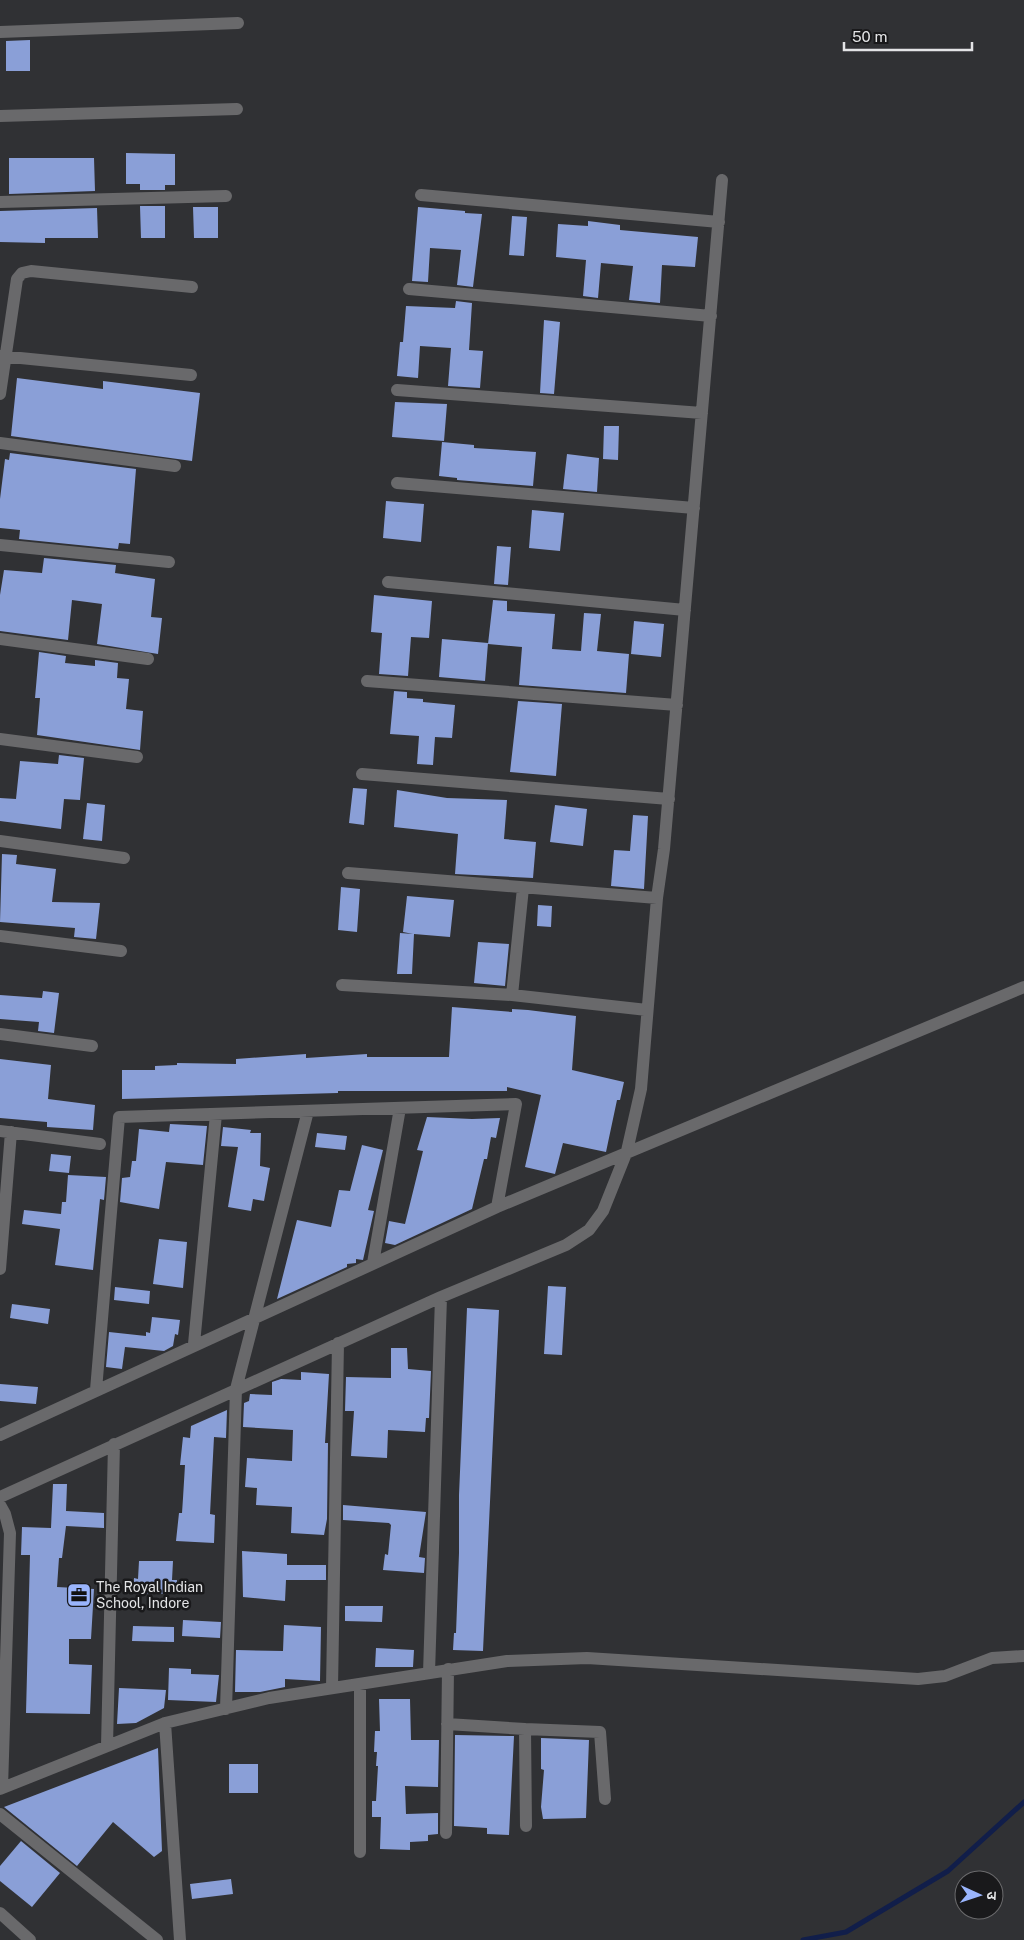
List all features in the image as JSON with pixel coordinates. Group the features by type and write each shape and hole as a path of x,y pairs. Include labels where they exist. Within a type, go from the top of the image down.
{"street":[{"path":"0,32 238,23"},
{"path":"0,116 238,109"},
{"path":"0,1497 441,1297 566,1245 589,1230 603,1211 627,1151 640,1090 656,898 664,849 669,799 722,180"},
{"path":"421,195 719,222"},
{"path":"0,202 226,196"},
{"path":"0,394 2,356 17,279 22,273 31,271 192,288"},
{"path":"410,289 710,316"},
{"path":"2,356 192,375"},
{"path":"397,390 702,413"},
{"path":"0,443 175,466"},
{"path":"397,483 694,508"},
{"path":"0,545 169,562"},
{"path":"388,582 685,610"},
{"path":"0,639 148,659"},
{"path":"367,681 677,704"},
{"path":"0,739 137,757"},
{"path":"362,774 669,799"},
{"path":"0,841 124,858"},
{"path":"348,873 656,898"},
{"path":"512,995 523,888"},
{"path":"0,936 121,951"},
{"path":"342,985 512,995 647,1010"},
{"path":"0,1435 194,1344 497,1207 627,1151 1024,987"},
{"path":"0,1034 92,1046"},
{"path":"96,1390 119,1117 516,1104 497,1207"},
{"path":"373,1263 400,1108"},
{"path":"226,1708 236,1390 308,1111"},
{"path":"194,1344 216,1114"},
{"path":"0,1269 6,1131 100,1144"},
{"path":"429,1673 441,1297"},
{"path":"332,1688 338,1343"},
{"path":"108,1746 114,1444"},
{"path":"0,1505 5,1514 10,1533 1,1789 165,1724 226,1708 269,1698 507,1661 587,1658 918,1678 945,1676 992,1658 1024,1656"},
{"path":"446,1833 448,1669"},
{"path":"360,1684 360,1852"},
{"path":"165,1724 180,1940"},
{"path":"447,1724 600,1732 605,1799"},
{"path":"524,1729 526,1826"},
{"path":"0,1814 157,1940"},
{"path":"0,1914 30,1940"}],"building":[{"path":"30,40 30,71 6,71 6,41"},
{"path":"126,153 175,154 175,185 165,185 165,190 140,190 140,184 126,184"},
{"path":"9,158 94,158 95,191 9,194"},
{"path":"140,206 165,206 165,238 141,238"},
{"path":"193,207 218,207 218,238 194,238"},
{"path":"418,207 482,214 473,287 457,285 461,250 430,248 428,282 412,281"},
{"path":"97,208 98,238 45,238 45,243 0,242 0,211"},
{"path":"512,216 527,217 524,256 509,255"},
{"path":"588,221 620,225 620,230 698,237 695,267 662,265 660,303 629,300 633,266 601,263 598,298 583,296 586,260 556,257 558,224 588,226"},
{"path":"456,301 472,303 469,350 483,351 480,388 448,386 451,348 420,346 418,378 397,376 400,342 403,342 406,306 455,308"},
{"path":"544,320 560,322 554,394 540,393"},
{"path":"17,378 103,389 103,381 200,393 192,461 11,436"},
{"path":"395,402 447,404 444,441 392,437"},
{"path":"604,426 619,426 618,460 603,459"},
{"path":"442,442 474,445 474,448 536,452 533,486 457,480 457,478 439,476"},
{"path":"10,453 136,469 130,544 119,543 118,549 19,539 20,530 0,528 0,499 5,459 9,460"},
{"path":"567,454 599,458 597,492 563,489"},
{"path":"386,501 424,504 421,542 383,538"},
{"path":"532,510 564,513 560,551 529,548"},
{"path":"497,546 511,547 508,585 494,584"},
{"path":"44,558 116,565 115,573 155,579 151,617 162,618 158,654 97,644 102,604 72,600 68,640 0,631 0,595 4,570 42,573"},
{"path":"374,595 432,601 429,638 411,637 408,676 379,674 382,633 371,632"},
{"path":"493,600 507,601 507,611 555,614 552,649 581,651 584,613 601,614 597,651 629,654 626,693 519,685 522,647 488,644"},
{"path":"634,621 664,624 661,657 631,654"},
{"path":"442,639 488,643 485,681 439,677"},
{"path":"39,652 66,656 65,663 95,666 95,660 118,663 117,678 129,679 126,709 143,711 140,750 37,735 40,698 35,698"},
{"path":"394,691 407,692 407,698 423,699 423,702 455,705 452,738 435,737 433,765 417,764 419,736 390,734"},
{"path":"518,701 562,704 556,776 510,772"},
{"path":"59,755 84,758 80,800 64,799 61,829 0,821 0,798 16,799 20,761 58,764"},
{"path":"353,788 367,789 364,825 349,823"},
{"path":"397,790 447,798 507,800 504,839 536,842 533,878 455,874 458,834 394,827"},
{"path":"87,803 105,805 102,841 83,839"},
{"path":"555,805 587,809 583,846 550,842"},
{"path":"633,815 648,816 644,889 611,886 614,850 630,851"},
{"path":"2,854 17,855 16,864 56,869 52,902 100,903 96,939 74,937 75,928 0,922"},
{"path":"341,887 360,889 357,932 338,930"},
{"path":"407,896 454,900 450,937 414,934 412,974 397,974 400,933 413,934 403,932"},
{"path":"538,905 552,906 551,927 537,926"},
{"path":"478,942 509,944 505,986 474,983"},
{"path":"43,991 59,993 54,1033 38,1031 39,1022 0,1019 0,995 42,998"},
{"path":"452,1007 512,1012 512,1009 528,1010 576,1016 572,1070 624,1082 620,1100 617,1100 606,1152 563,1143 555,1174 525,1167 541,1095 507,1087 507,1091 338,1091 338,1093 122,1099 122,1070 155,1070 155,1066 177,1065 177,1063 236,1064 236,1059 306,1054 306,1058 367,1054 367,1057 449,1057"},
{"path":"0,1059 51,1065 48,1099 95,1105 93,1130 47,1127 47,1122 0,1118"},
{"path":"427,1117 500,1118 496,1138 491,1137 487,1159 484,1159 472,1209 395,1245 385,1243 389,1221 405,1224 423,1151 417,1150"},
{"path":"170,1124 207,1126 203,1165 166,1162 159,1209 120,1202 122,1178 130,1177 132,1161 136,1161 139,1129 169,1132"},
{"path":"223,1127 251,1130 250,1133 261,1133 260,1166 270,1168 264,1201 253,1199 251,1211 228,1207 238,1147 221,1146"},
{"path":"317,1133 347,1136 345,1150 315,1147"},
{"path":"362,1145 383,1150 368,1210 374,1211 363,1260 356,1259 356,1263 347,1264 347,1267 277,1299 297,1220 331,1227 339,1190 350,1191"},
{"path":"51,1154 71,1156 69,1173 49,1171"},
{"path":"68,1175 106,1177 104,1200 100,1199 93,1270 55,1265 60,1229 22,1224 24,1210 61,1214 62,1202 66,1202"},
{"path":"159,1239 187,1242 183,1288 153,1284"},
{"path":"548,1286 566,1287 562,1355 544,1354"},
{"path":"115,1287 150,1291 149,1304 114,1300"},
{"path":"12,1304 50,1309 48,1324 10,1318"},
{"path":"467,1308 499,1310 483,1651 453,1650 454,1633 456,1633 459,1495"},
{"path":"152,1317 180,1320 178,1335 175,1334 173,1346 164,1351 125,1347 122,1369 106,1367 109,1332 146,1336 146,1332 150,1333"},
{"path":"391,1348 407,1348 408,1369 431,1371 429,1418 426,1418 425,1432 388,1430 387,1458 351,1456 354,1411 345,1411 346,1377 391,1378"},
{"path":"301,1372 329,1374 325,1443 328,1443 327,1519 324,1535 291,1533 292,1507 256,1505 257,1488 245,1487 247,1458 292,1461 293,1430 243,1427 244,1403 249,1401 250,1394 272,1395 272,1382 281,1379 301,1380"},
{"path":"0,1384 38,1387 36,1404 0,1401"},
{"path":"227,1410 226,1438 214,1437 210,1514 215,1515 214,1543 176,1541 179,1513 182,1513 185,1465 180,1465 183,1437 190,1438 191,1426"},
{"path":"53,1484 67,1484 66,1511 104,1513 104,1528 66,1526 62,1558 59,1558 57,1587 94,1589 91,1639 69,1639 69,1664 92,1665 90,1714 26,1713 30,1555 21,1555 22,1527 51,1528"},
{"path":"343,1505 426,1512 419,1557 425,1558 424,1573 383,1570 385,1554 388,1555 391,1525 389,1523 343,1520"},
{"path":"242,1551 287,1554 287,1565 326,1565 326,1580 286,1580 285,1601 243,1597"},
{"path":"139,1561 173,1561 172,1580 177,1580 176,1594 133,1593 134,1578 138,1579"},
{"path":"345,1606 383,1606 382,1622 345,1621"},
{"path":"183,1620 221,1622 220,1638 182,1636"},
{"path":"284,1625 321,1627 320,1681 285,1679 285,1687 260,1692 235,1692 236,1650 283,1651"},
{"path":"133,1626 174,1627 174,1642 132,1641"},
{"path":"376,1648 414,1650 413,1667 375,1667"},
{"path":"169,1668 191,1669 191,1674 219,1675 216,1702 168,1700"},
{"path":"119,1688 166,1690 164,1708 136,1723 117,1724"},
{"path":"379,1699 410,1699 411,1740 439,1740 438,1787 405,1786 406,1814 438,1813 438,1834 428,1835 428,1841 410,1842 410,1850 380,1849 381,1817 372,1817 372,1801 376,1801 378,1766 376,1766 377,1752 374,1752 375,1731 380,1731"},
{"path":"455,1735 514,1736 509,1835 487,1834 487,1828 454,1826"},
{"path":"541,1738 589,1740 586,1818 543,1819 541,1807 544,1770 541,1769"},
{"path":"158,1748 162,1851 154,1857 113,1822 77,1866 4,1807"},
{"path":"229,1764 258,1764 258,1793 229,1793"},
{"path":"21,1841 60,1873 32,1907 0,1881 0,1866"},
{"path":"231,1879 233,1894 192,1899 190,1884"}],"waterway":[{"path":"803,1940 846,1932 948,1871 1024,1802"}],"place":[{"name":"The Royal Indian School, Indore","path":"79,1595"}]}
